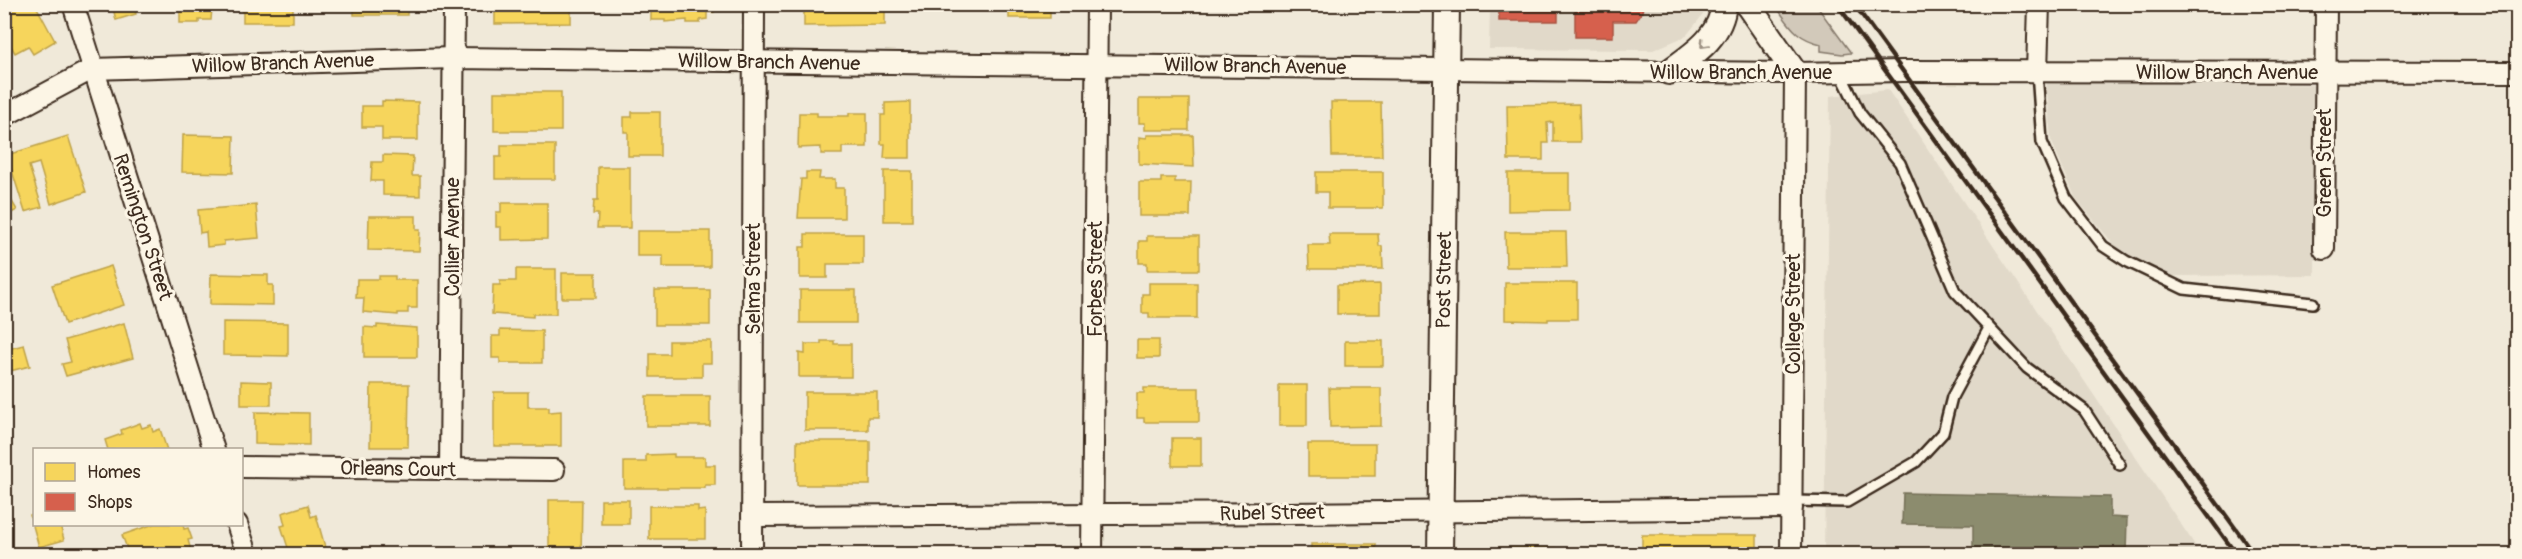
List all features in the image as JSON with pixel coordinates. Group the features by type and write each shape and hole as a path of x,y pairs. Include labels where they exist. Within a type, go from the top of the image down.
{"street":[{"name":"Remington Street","path":"73,4 213,448"},
{"name":"Collier Avenue","path":"450,469 454,4"},
{"name":"Selma Street","path":"752,555 754,4"},
{"name":"Forbes Street","path":"1092,555 1097,4"},
{"name":"Post Street","path":"1440,555 1447,4"},
{"path":"1669,72 1702,47 1717,30 1724,4"},
{"path":"1747,4 1795,74"},
{"path":"2037,72 2039,4"},
{"name":"Green Street","path":"2324,249 2326,4"},
{"name":"Willow Branch Avenue","path":"4,116 92,69 453,58 753,63 1446,68 1795,74 1840,72 2517,72"},
{"name":"College Street","path":"1791,555 1795,74"},
{"name":"Orleans Court","path":"243,467 554,470"},
{"name":"Rubel Street","path":"752,516 1093,516 1792,505"},
{"path":"237,526 247,555"}],"lane":[{"path":"1840,72 1860,113 1900,164 1955,291 2027,368 2084,410 2120,465"},
{"path":"2037,72 2042,142 2066,198 2103,246 2126,261 2184,289 2313,303"},
{"path":"1792,505 1847,502 1916,462 1943,433 1952,397 1989,328"}],"shaded area":[{"path":"1490,5 1705,5 1705,12 1686,36 1653,50 1489,49"},
{"path":"1775,5 1816,5 1851,53 1821,51 1821,44 1799,34 1789,25"},
{"path":"2046,81 2316,85 2315,275 2168,276 2118,250 2075,197 2051,140"},
{"path":"1888,90 2201,554 1824,554 1830,96"}],"building: Homes":[{"path":"4,4 35,4 55,41 33,54 28,46 15,53 4,34"},
{"path":"112,4 133,4 136,14 116,20"},
{"path":"180,4 215,4 215,8 212,8 211,20 199,20 199,23 180,23"},
{"path":"243,4 293,4 293,22 243,22"},
{"path":"354,4 407,4 407,15 354,15"},
{"path":"495,4 571,4 571,23 495,24"},
{"path":"651,4 714,4 714,12 707,12 707,19 700,20 700,23 687,23 687,20 665,22 665,20 651,20"},
{"path":"874,4 874,9 885,9 885,25 804,26 804,5"},
{"path":"881,4 923,4 923,7 881,7"},
{"path":"1009,4 1050,4 1050,18 1009,18"},
{"path":"494,92 561,92 561,131 494,131"},
{"path":"1139,99 1189,99 1189,130 1145,130 1145,123 1139,123"},
{"path":"382,101 418,102 418,140 382,140 382,127 362,127 362,106 382,106"},
{"path":"910,102 910,158 884,158 885,144 881,144 881,115 885,115 885,103"},
{"path":"1331,102 1381,102 1382,156 1332,156"},
{"path":"1579,104 1580,142 1553,142 1553,122 1547,123 1548,143 1543,143 1543,160 1508,160 1507,105"},
{"path":"632,112 660,112 660,156 628,156 628,132 624,132 624,117 632,117"},
{"path":"799,113 817,113 817,116 849,116 849,113 867,113 867,147 842,147 842,154 821,154 821,147 798,148"},
{"path":"183,135 234,136 233,173 182,172"},
{"path":"1147,135 1193,135 1194,167 1139,164 1139,137 1147,138"},
{"path":"68,136 86,192 51,204 39,163 29,166 42,207 25,212 7,155"},
{"path":"501,145 555,145 555,179 495,179 495,157 501,157"},
{"path":"383,155 413,156 412,176 420,176 420,196 383,195 383,181 371,181 372,162 383,162"},
{"path":"598,167 630,167 630,228 597,228 598,214 593,214 594,200 598,200"},
{"path":"884,171 912,171 912,221 884,221"},
{"path":"806,172 820,172 819,179 835,179 835,188 844,188 844,218 798,218 801,179 806,179"},
{"path":"1316,172 1383,172 1383,208 1328,208 1328,192 1316,192"},
{"path":"1508,173 1569,173 1569,210 1508,211"},
{"path":"1161,178 1175,178 1175,182 1191,182 1190,216 1139,216 1139,182 1161,182"},
{"path":"4,188 17,210 4,217"},
{"path":"501,203 547,203 547,239 501,240 501,227 496,227 496,212 501,212"},
{"path":"256,205 259,238 224,241 224,245 207,247 206,232 200,233 198,210"},
{"path":"369,216 416,216 416,230 420,230 419,251 368,250"},
{"path":"637,231 710,231 710,267 663,267 663,256 637,256"},
{"path":"1505,232 1566,232 1567,267 1506,267"},
{"path":"805,234 863,234 863,264 827,264 827,278 800,278 800,247 805,247"},
{"path":"1329,234 1378,234 1379,246 1382,246 1383,269 1309,269 1308,245 1330,245"},
{"path":"1147,236 1199,236 1199,270 1147,270 1147,263 1139,263 1139,241 1147,241"},
{"path":"111,266 124,305 65,324 52,285"},
{"path":"516,269 556,269 556,314 533,314 533,317 492,314 493,285 500,285 500,281 516,281"},
{"path":"562,273 596,273 596,298 562,298"},
{"path":"211,274 268,275 268,285 273,285 273,305 210,304"},
{"path":"379,276 395,276 395,280 417,280 417,308 408,308 408,313 398,313 398,315 363,312 364,298 356,298 357,279 379,279"},
{"path":"1149,283 1197,283 1197,318 1149,318 1149,313 1142,313 1142,294 1149,294"},
{"path":"1505,283 1577,283 1577,319 1505,320"},
{"path":"1380,284 1380,314 1337,314 1337,285"},
{"path":"655,290 710,290 710,325 655,325"},
{"path":"800,290 856,290 856,323 800,323"},
{"path":"223,322 288,323 288,356 223,355"},
{"path":"124,323 133,358 66,376 62,364 71,362 65,340"},
{"path":"377,325 417,328 417,357 364,357 364,327 377,328"},
{"path":"500,330 542,331 542,363 500,363 500,358 492,358 492,336 500,336"},
{"path":"1137,340 1159,340 1159,358 1137,358"},
{"path":"669,341 711,341 711,363 702,363 702,377 650,377 650,354 669,354"},
{"path":"821,341 851,344 851,377 799,377 799,353 805,354 805,344 821,344"},
{"path":"1345,341 1383,341 1383,366 1345,366"},
{"path":"24,345 30,366 6,372 4,350"},
{"path":"241,381 271,382 271,405 241,405"},
{"path":"371,384 409,384 408,447 370,447"},
{"path":"1279,385 1307,385 1307,426 1279,426"},
{"path":"1144,388 1199,388 1199,422 1144,422 1144,418 1137,418 1137,393 1144,393"},
{"path":"1329,388 1381,388 1381,426 1330,427"},
{"path":"494,392 528,392 528,407 549,407 549,412 561,411 561,446 494,446"},
{"path":"805,392 877,392 877,417 868,417 868,430 805,430"},
{"path":"646,396 710,396 710,426 646,426"},
{"path":"255,412 309,413 309,445 255,444"},
{"path":"140,423 142,428 151,425 153,432 160,429 166,448 107,448 105,440 122,434 121,430"},
{"path":"1172,438 1201,438 1201,466 1172,466"},
{"path":"797,441 870,441 870,485 797,485"},
{"path":"1308,444 1375,444 1375,476 1308,476"},
{"path":"674,454 674,457 705,457 705,465 715,465 715,485 705,485 705,488 624,488 624,462 646,462 646,455"},
{"path":"549,500 582,500 581,554 549,554"},
{"path":"601,500 629,500 629,524 601,524"},
{"path":"308,505 311,517 316,515 327,554 290,554 281,526 285,525 282,513"},
{"path":"649,506 698,506 698,511 705,510 705,539 649,539"},
{"path":"33,526 60,526 64,540 39,547"},
{"path":"148,526 183,526 184,529 188,528 192,539 188,540 192,554 129,554 122,535"},
{"path":"1642,535 1757,535 1757,554 1642,554"},
{"path":"1311,544 1376,544 1376,554 1311,554"},
{"path":"1500,548 1556,548 1556,554 1500,554"},
{"path":"796,551 852,551 852,554 796,554"},
{"path":"1199,551 1199,554 1140,554 1140,552"}],"building: Shops":[{"path":"1499,4 1558,4 1558,21 1499,21"},
{"path":"1575,4 1643,4 1643,6 1636,21 1613,21 1613,37 1575,37"}],"building: Industry":[{"path":"1903,493 2110,497 2110,517 2127,518 2126,554 1973,554 1973,525 1902,524"}],"railway":[{"path":"1837,4 2236,554"},
{"path":"1854,4 2254,554"}]}
